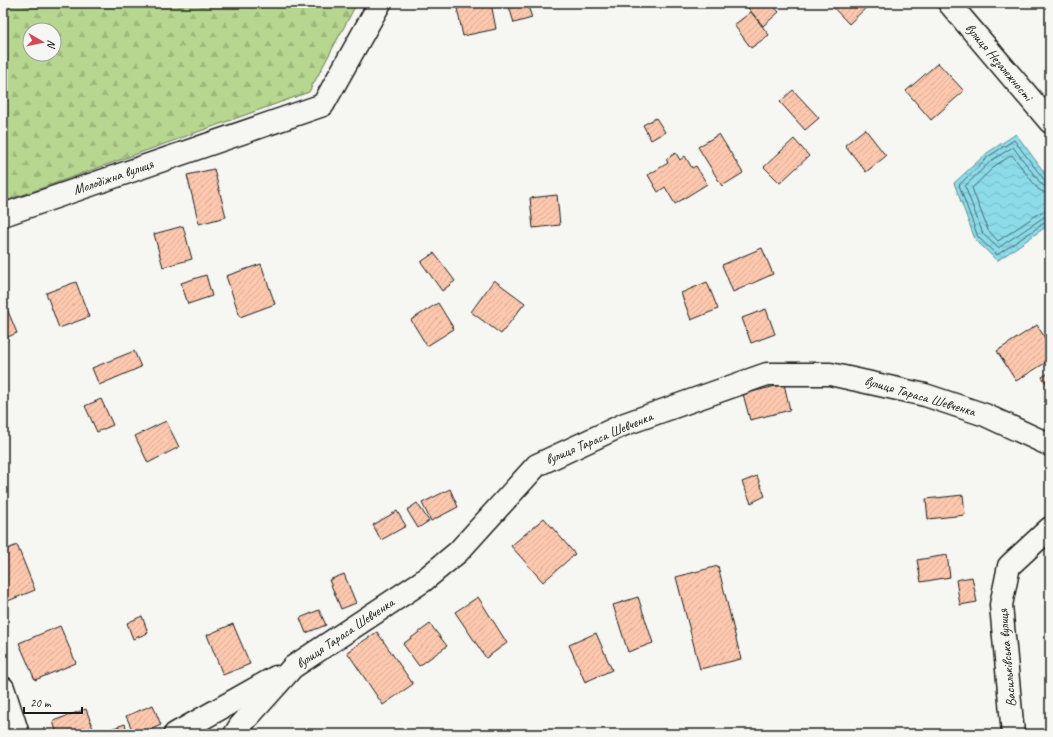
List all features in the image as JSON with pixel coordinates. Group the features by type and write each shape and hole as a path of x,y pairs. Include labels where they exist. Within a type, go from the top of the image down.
{"street":[{"name":"Молодіжна вулиця","path":"3,215 323,105 380,3"},
{"name":"вулиця Незалежності","path":"948,3 1050,122"},
{"name":"вулиця Тараса Шевченка","path":"235,734 240,726 293,667 422,581 458,552 537,465 625,424 767,374 830,374 925,395 985,414 1050,445"},
{"name":"Васильківська вулиця","path":"1013,734 1001,605 1009,566 1050,528"},
{"path":"175,734 293,667"},
{"path":"3,688 18,734"}],"green space":[{"path":"3,3 357,3 309,92 3,202"}],"water":[{"path":"1016,134 1050,180 1050,224 997,261 975,239 954,183 987,153"}],"building":[{"path":"482,3 491,3 496,29 463,36 457,8"},
{"path":"508,3 527,3 532,18 514,23"},
{"path":"744,3 771,3 779,12 763,26"},
{"path":"829,3 871,3 849,24"},
{"path":"751,12 769,35 751,48 734,25"},
{"path":"938,63 964,91 931,120 906,91"},
{"path":"793,90 819,118 805,130 780,102"},
{"path":"656,118 665,132 651,140 643,125"},
{"path":"865,129 886,156 866,172 845,145"},
{"path":"719,134 743,173 722,186 698,147"},
{"path":"794,139 809,156 780,183 764,167"},
{"path":"676,153 680,160 685,156 692,168 696,166 707,184 675,204 665,187 658,192 648,175 668,163 666,159"},
{"path":"214,169 226,217 199,224 187,175"},
{"path":"557,195 560,225 533,228 530,198"},
{"path":"183,226 192,259 163,267 154,234"},
{"path":"762,248 773,274 733,292 722,265"},
{"path":"434,253 455,281 442,291 421,262"},
{"path":"261,264 275,304 240,317 226,276"},
{"path":"206,275 212,296 188,304 181,283"},
{"path":"494,280 525,303 501,334 471,312"},
{"path":"76,282 89,317 59,328 46,293"},
{"path":"707,282 718,309 691,320 681,293"},
{"path":"438,303 454,329 427,346 411,320"},
{"path":"3,304 5,304 17,333 3,339"},
{"path":"766,309 775,334 751,343 742,318"},
{"path":"1037,325 1050,346 1050,360 1016,381 997,351"},
{"path":"134,351 141,367 99,385 92,368"},
{"path":"1050,372 1050,389 1042,377"},
{"path":"784,384 790,410 750,420 743,394"},
{"path":"101,399 113,425 97,432 85,406"},
{"path":"166,421 179,447 148,463 135,436"},
{"path":"757,476 765,496 751,503 742,482"},
{"path":"450,489 458,507 431,521 422,503"},
{"path":"963,495 965,515 928,519 926,499"},
{"path":"417,503 429,521 418,528 407,510"},
{"path":"397,511 406,526 381,540 373,525"},
{"path":"544,518 575,554 543,582 511,546"},
{"path":"17,545 35,590 3,603 3,551"},
{"path":"947,555 950,577 921,582 917,560"},
{"path":"718,566 741,659 700,669 676,577"},
{"path":"344,574 356,603 341,609 329,580"},
{"path":"972,577 977,602 960,605 956,580"},
{"path":"478,597 507,643 486,658 455,612"},
{"path":"638,597 653,643 628,652 613,605"},
{"path":"319,610 326,625 306,633 300,618"},
{"path":"142,616 148,633 133,639 127,623"},
{"path":"233,624 250,664 223,675 207,635"},
{"path":"430,624 447,646 419,666 403,644"},
{"path":"60,626 76,663 35,680 19,643"},
{"path":"377,632 413,684 383,705 347,652"},
{"path":"596,633 612,670 585,682 569,645"},
{"path":"153,705 161,725 140,734 134,734 126,716"},
{"path":"86,709 95,734 57,734 53,721"},
{"path":"125,724 128,734 99,733"}]}
